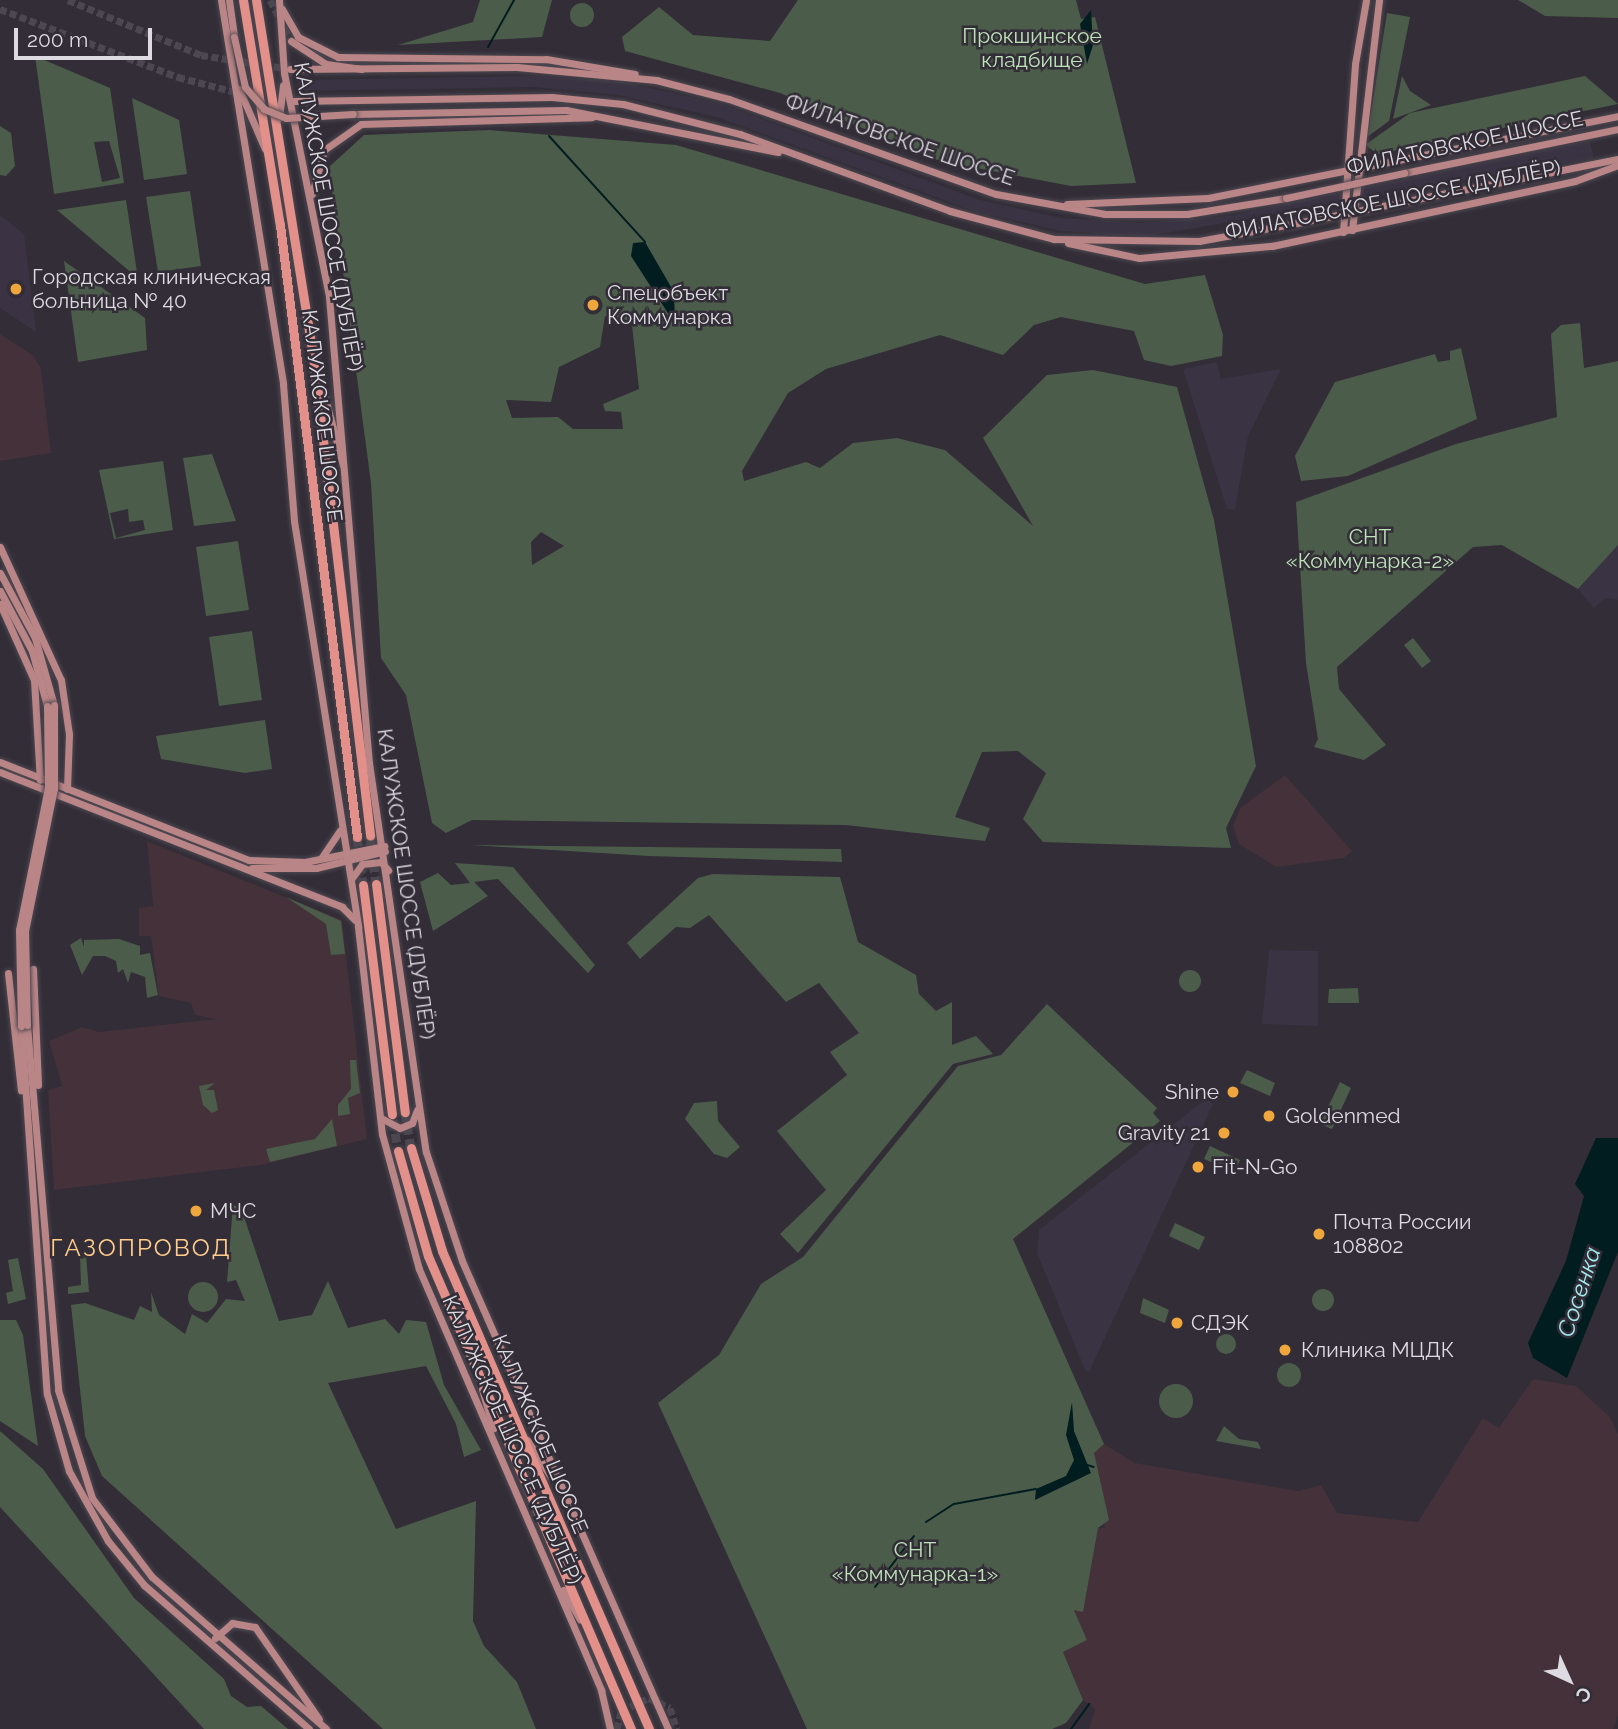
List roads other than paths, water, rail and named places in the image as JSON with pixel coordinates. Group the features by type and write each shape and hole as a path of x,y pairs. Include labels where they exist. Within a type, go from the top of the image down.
{"highway":[{"name":"КАЛУЖСКОЕ ШОССЕ","path":"243,0 271,164 357,837"},
{"name":"КАЛУЖСКОЕ ШОССЕ","path":"256,0 312,348 370,836"},
{"path":"376,884 405,1112"},
{"path":"363,885 392,1114"},
{"name":"КАЛУЖСКОЕ ШОССЕ","path":"411,1148 442,1251 649,1729"},
{"name":"КАЛУЖСКОЕ ШОССЕ","path":"398,1151 416,1223 631,1729"}],"main road":[{"name":"КАЛУЖСКОЕ ШОССЕ (ДУБЛЁР)","path":"221,0 283,384 294,521 340,830 358,927 379,1114 419,1269 601,1690 610,1729"},
{"path":"229,0 245,87 264,109 286,118 508,108 621,118 800,156"},
{"name":"КАЛУЖСКОЕ ШОССЕ (ДУБЛЁР)","path":"279,0 287,71 329,297 371,777 385,848 417,1106 448,1228 562,1496 668,1729"},
{"path":"279,0 298,37 338,57 546,58 656,80"},
{"path":"1343,232 1346,171 1366,0"},
{"path":"1352,230 1379,0"},
{"path":"291,41 326,64 376,71"},
{"name":"ФИЛАТОВСКОЕ ШОССЕ","path":"376,71 517,67 656,80 729,99 953,180 1052,205 1105,214 1187,214 1286,198 1618,129"},
{"path":"277,129 287,71 376,71"},
{"path":"234,75 271,164"},
{"path":"294,101 539,97 623,104 704,123 800,156"},
{"name":"ФИЛАТОВСКОЕ ШОССЕ (ДУБЛЁР)","path":"1052,205 1208,198 1618,116"},
{"path":"315,222 311,187 319,159 335,138 361,124 621,118"},
{"name":"ФИЛАТОВСКОЕ ШОССЕ","path":"800,156 950,211 1054,239 1199,241 1618,159"},
{"name":"ФИЛАТОВСКОЕ ШОССЕ (ДУБЛЁР)","path":"1054,239 1098,252 1177,257 1343,232 1575,181 1618,165"},
{"path":"312,348 347,483"},
{"path":"0,547 61,680 69,734 67,789"},
{"path":"0,573 35,638 51,705 54,789 25,931 24,1025 28,1126 47,1394 69,1471 108,1541 144,1585 309,1729"},
{"path":"0,591 32,650 51,705"},
{"path":"0,604 34,680 39,788"},
{"path":"0,762 249,860 336,860"},
{"path":"0,772 342,907 358,927"},
{"path":"313,861 331,851 340,830"},
{"path":"239,865 286,871 385,848"},
{"path":"351,881 362,864 381,862 388,871"},
{"path":"33,968 38,1124"},
{"path":"8,973 28,1126"},
{"path":"24,1025 45,1198 58,1390 80,1466 117,1536 217,1636 325,1729"},
{"path":"379,1114 385,1124 400,1128 414,1121 417,1106"},
{"path":"476,1368 500,1456"},
{"path":"516,1422 562,1496"},
{"path":"544,1555 596,1648"},
{"path":"210,1644 232,1623 255,1627 325,1729"},
{"path":"655,1704 663,1729"}],"water":[{"path":"1091,10 1093,45 1087,64 1080,24"},
{"path":"645,242 674,292 675,324 631,256 633,243"},
{"name":"Сосенка","path":"1596,1138 1618,1138 1618,1252 1567,1378 1533,1358 1528,1343 1566,1261 1584,1196 1575,1184"},
{"path":"1072,1402 1074,1431 1091,1473 1035,1500 1036,1489 1066,1476 1074,1460 1066,1435"}],"waterway":[{"path":"488,47 514,0"},
{"path":"549,136 645,242"},
{"path":"1087,1465 1094,1467"},
{"path":"926,1522 954,1504 1036,1489"},
{"path":"875,1587 914,1536"},
{"path":"1071,1729 1089,1704"}],"tunnel":[{"path":"68,0 201,55 290,69"},
{"path":"270,0 291,41"},
{"path":"0,9 178,77 240,93"},
{"path":"370,836 376,884"},
{"path":"357,837 363,885"},
{"path":"405,1112 411,1148"},
{"path":"393,1120 398,1151"},
{"path":"617,1729 621,1711 649,1698 670,1708 677,1729"}],"place":[{"name":"Городская клиническая больница № 40","path":"16,289"},
{"name":"Спецобъект Коммунарка","path":"593,305"},
{"name":"Shine","path":"1233,1092"},
{"name":"Goldenmed","path":"1269,1116"},
{"name":"Gravity 21","path":"1224,1133"},
{"name":"Fit-N-Go","path":"1198,1167"},
{"name":"МЧС","path":"196,1211"},
{"name":"Почта России 108802","path":"1319,1234"},
{"name":"СДЭК","path":"1177,1323"},
{"name":"Клиника МЦДК","path":"1285,1350"}],"district":[{"name":"ГАЗОПРОВОД","path":"141,1248"}],"park label":[{"name":"Прокшинское кладбище","path":"1032,48"},
{"name":"СНТ «Коммунарка-2»","path":"1370,549"},
{"name":"СНТ «Коммунарка-1»","path":"915,1562"}]}
